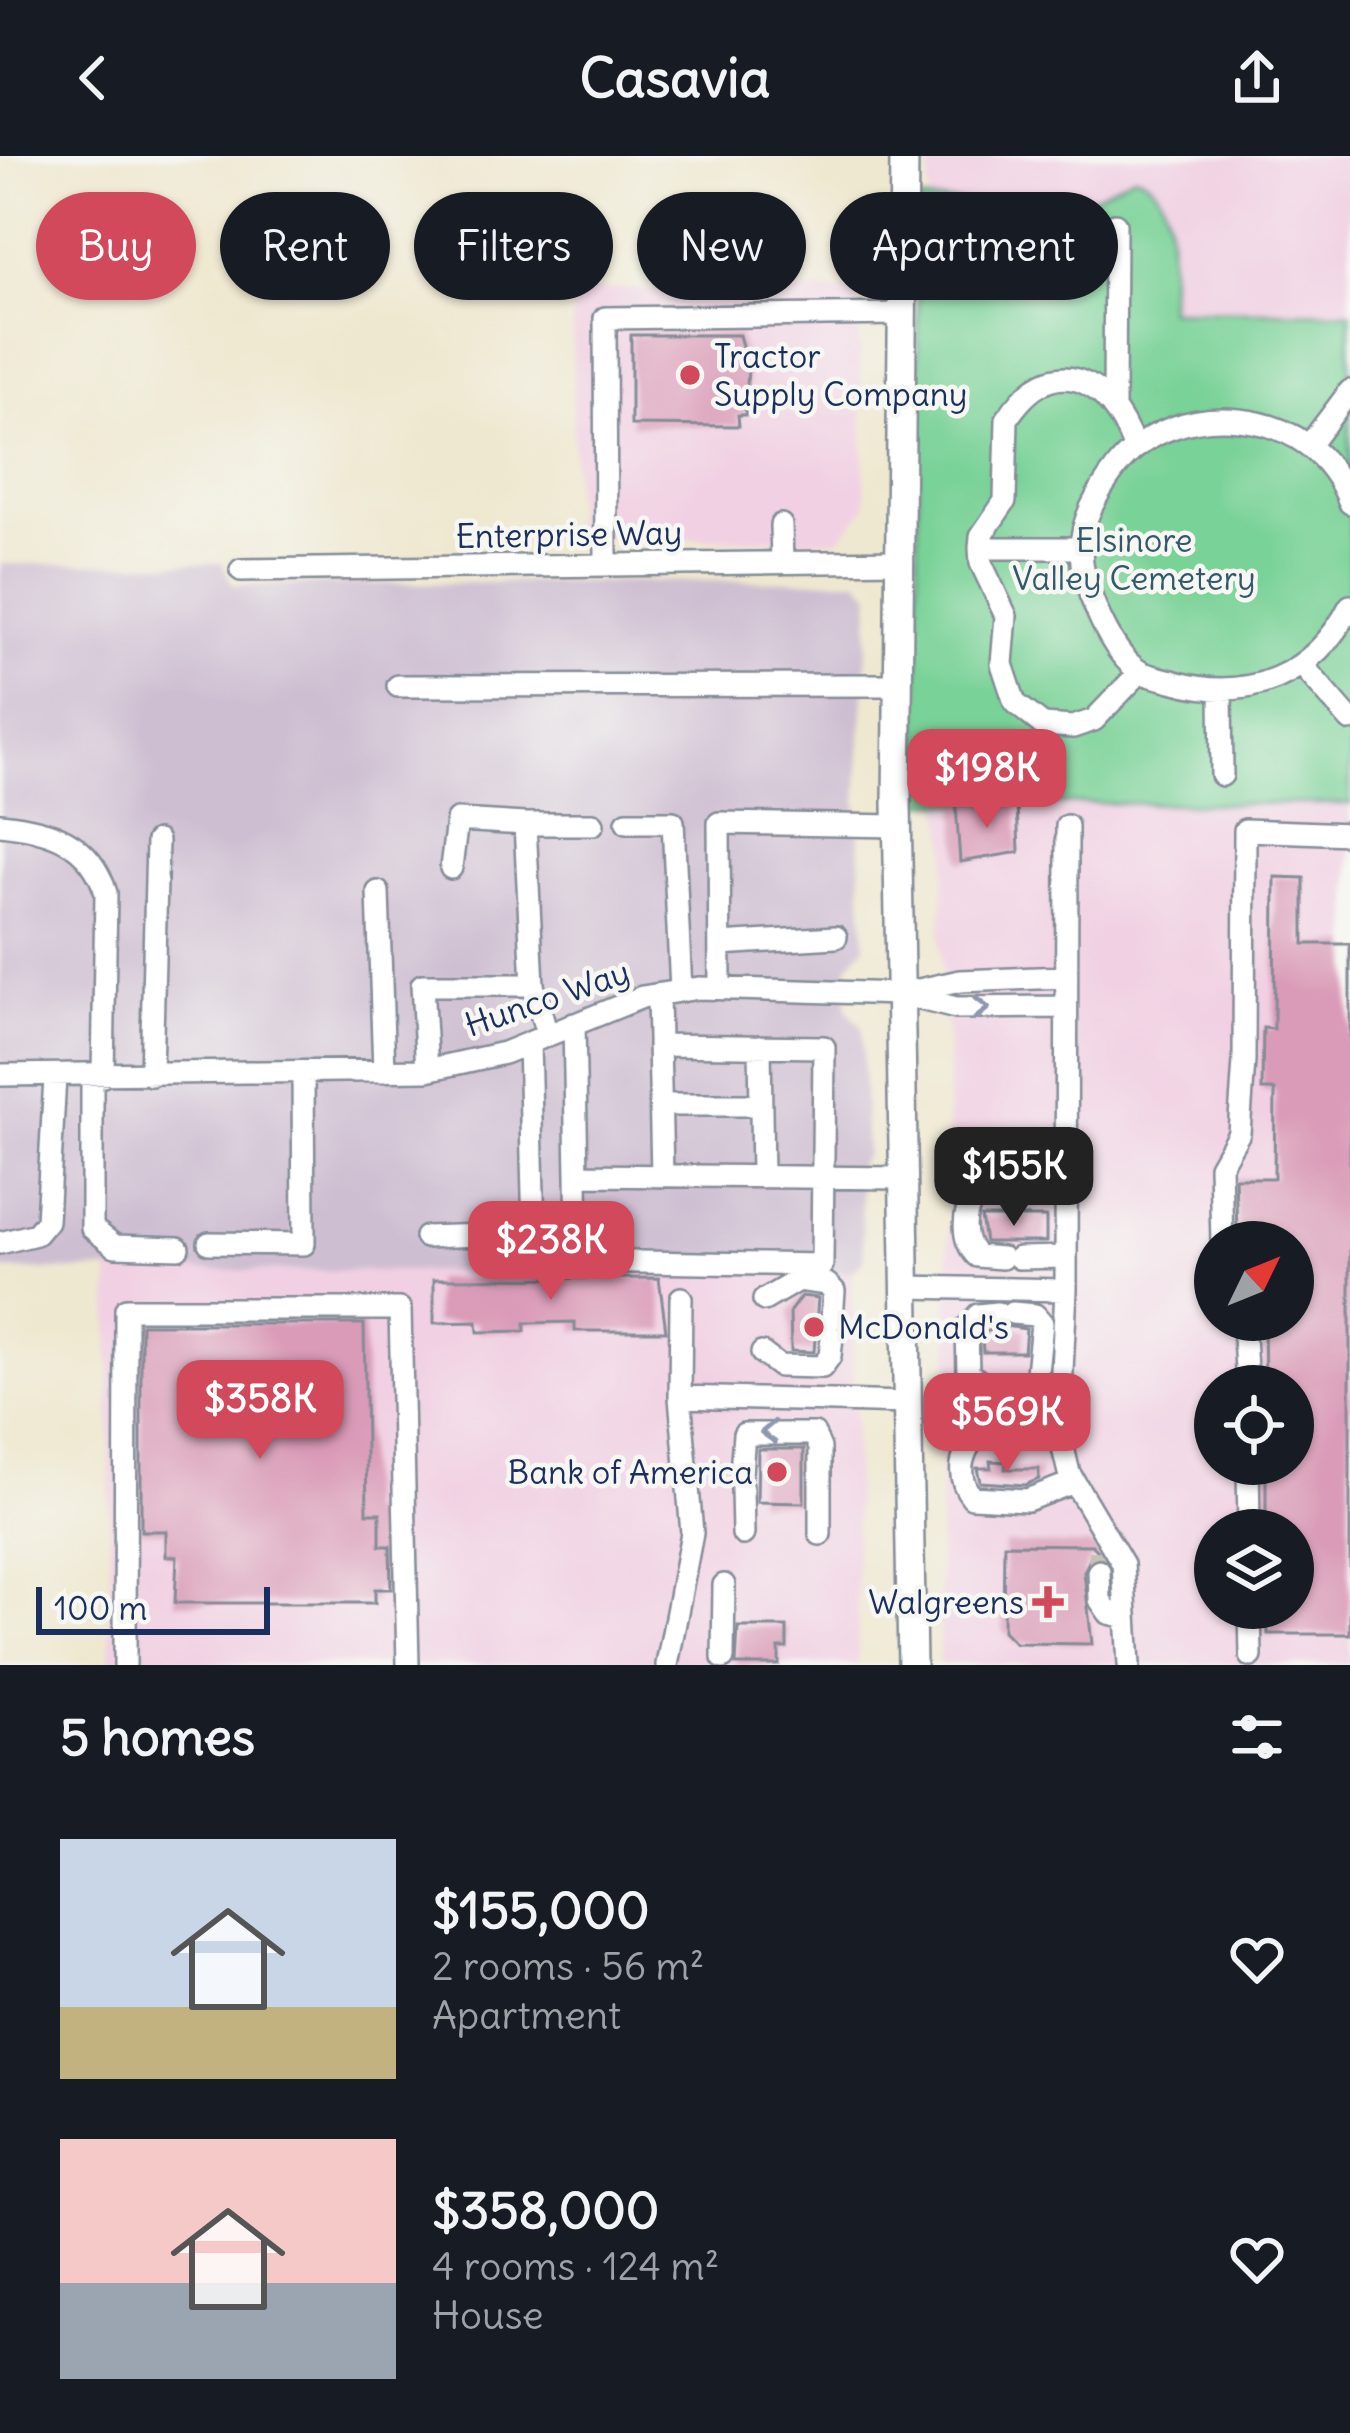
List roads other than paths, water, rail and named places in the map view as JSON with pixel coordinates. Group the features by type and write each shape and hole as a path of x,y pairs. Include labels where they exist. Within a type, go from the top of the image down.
{"main road":[{"path":"904,156 897,814 912,1665"}],"lane":[{"path":"1114,406 1115,300"},
{"path":"606,565 605,318 902,314"},
{"path":"1134,447 1114,406 1094,385 1078,379 1048,381 1026,394 1007,419 1005,502 981,536 980,548 981,563 1006,616 1004,681 1029,716 1063,729 1094,720 1140,672"},
{"path":"1310,444 1350,391"},
{"path":"1350,502 1310,444 1268,426 1229,419 1180,425 1134,447 1105,484 1078,548 1079,572 1106,629 1140,672 1221,692 1245,689 1303,666 1321,652 1350,606"},
{"path":"782,526 782,563"},
{"path":"980,548 1078,548"},
{"name":"Enterprise Way","path":"241,570 899,561"},
{"path":"1303,666 1350,720"},
{"path":"398,686 898,685"},
{"path":"1221,692 1222,776"},
{"path":"720,988 719,824 897,814"},
{"path":"451,868 457,820 593,824"},
{"path":"627,822 673,822 669,993 659,1045 662,1176"},
{"path":"0,824 61,836 99,869 106,893 92,1228 115,1246 178,1249"},
{"path":"426,1237 534,1233 538,1039 525,824"},
{"path":"1067,826 1066,1290 1059,1431 1074,1482 1123,1564 1127,1662"},
{"path":"1221,1221 1220,1166 1239,1133 1244,1061 1245,830 1350,835"},
{"path":"152,1075 157,841"},
{"path":"378,892 384,1071"},
{"path":"720,944 836,938"},
{"name":"Hunco Way","path":"900,994 959,981 1065,976"},
{"path":"427,1070 422,985 533,985"},
{"name":"Hunco Way","path":"0,1076 427,1070 538,1039 669,993 720,988 900,994 956,1008 1065,1007"},
{"path":"574,1024 578,1261 822,1265 827,1177 824,1047 659,1045"},
{"path":"760,1046 762,1177"},
{"path":"209,1243 304,1244 303,1072"},
{"path":"0,1243 36,1234 47,1221 55,1077"},
{"path":"661,1106 761,1105"},
{"path":"577,1175 900,1178"},
{"path":"986,1192 975,1196 966,1211 967,1243 977,1256 1066,1257"},
{"path":"762,1353 779,1366 822,1367 830,1356 834,1291 827,1284 799,1280 764,1300"},
{"path":"902,1287 1066,1290"},
{"path":"667,1665 692,1533 692,1488 680,1397 681,1298"},
{"path":"125,1665 126,1309 290,1306 400,1310 408,1665"},
{"path":"985,1385 968,1372 967,1327 978,1315 1004,1313 1035,1315 1042,1323 1036,1383"},
{"path":"680,1397 908,1403"},
{"path":"981,1427 962,1454 963,1482 972,1497 1038,1498 1074,1482"},
{"path":"742,1534 744,1434 814,1434 820,1448 820,1534"},
{"path":"1099,1521 1100,1600 1108,1613 1122,1616"},
{"path":"723,1658 724,1585"},
{"path":"1251,1629 1252,1656"}],"tunnel":[{"path":"1099,1551 1099,1571"}],"place":[{"name":"Tractor Supply Company","path":"690,375"},
{"name":"McDonald's","path":"814,1327"},
{"name":"Bank of America","path":"777,1472"},
{"name":"Walgreens","path":"1048,1602"}],"park label":[{"name":"Elsinore Valley Cemetery","path":"1134,559"}]}
